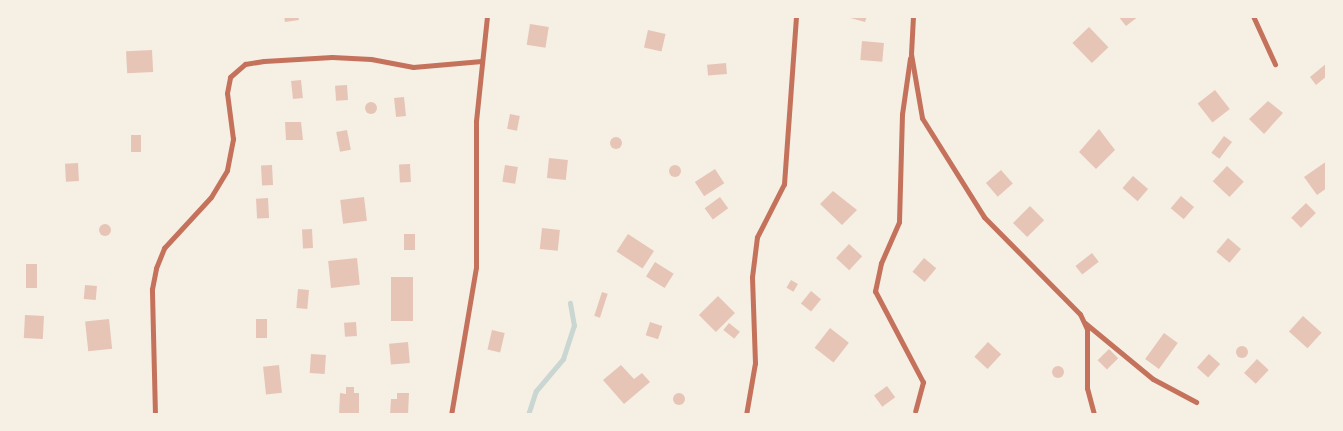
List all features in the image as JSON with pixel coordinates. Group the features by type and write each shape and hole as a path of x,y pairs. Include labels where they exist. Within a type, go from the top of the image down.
{"street":[{"path":"451,415 476,267 476,121 487,16"},
{"path":"746,415 755,363 752,278 757,237 784,184 796,16"},
{"path":"913,16 911,54 902,114 899,222 881,262 875,291 923,382 915,411"},
{"path":"1253,16 1275,64"},
{"path":"911,54 922,118 971,200 1080,314 1085,323 1153,379 1196,402"},
{"path":"155,415 152,289 156,268 164,248 211,197 227,170 233,139 226,93 230,77 245,64 332,56 413,66 482,60"},
{"path":"1085,323 1088,388 1094,415"}],"building":[{"path":"284,16 298,16 299,20 285,22"},
{"path":"843,16 867,16 865,22"},
{"path":"1118,16 1139,16 1126,26"},
{"path":"530,24 549,27 545,48 527,45"},
{"path":"1089,27 1108,47 1092,63 1072,43"},
{"path":"648,30 666,34 661,52 644,48"},
{"path":"862,41 884,43 882,62 860,60"},
{"path":"152,50 153,72 127,73 126,51"},
{"path":"726,63 727,74 708,76 707,65"},
{"path":"1327,63 1327,76 1316,85 1310,77"},
{"path":"301,80 303,98 293,99 291,81"},
{"path":"347,85 348,100 336,101 335,86"},
{"path":"1215,90 1230,109 1212,122 1198,104"},
{"path":"404,97 406,116 396,117 394,98"},
{"path":"1268,101 1283,113 1264,134 1249,119"},
{"path":"369,102 373,102 377,108 373,114 369,114 365,110 365,106"},
{"path":"510,114 520,116 517,131 507,129"},
{"path":"285,122 301,122 303,140 286,140"},
{"path":"1099,129 1115,150 1096,169 1079,152"},
{"path":"347,130 351,150 340,152 336,132"},
{"path":"131,135 141,135 141,152 131,152"},
{"path":"1224,136 1232,142 1219,159 1211,153"},
{"path":"614,137 618,137 622,143 618,149 614,149 610,145 610,141"},
{"path":"549,158 568,160 566,180 547,178"},
{"path":"1327,161 1327,188 1317,195 1304,177"},
{"path":"78,163 79,181 66,182 65,164"},
{"path":"410,164 411,182 400,183 399,165"},
{"path":"272,165 273,185 262,186 261,166"},
{"path":"505,165 518,167 515,184 502,182"},
{"path":"673,165 677,165 681,171 677,177 673,177 669,173 669,169"},
{"path":"1227,166 1244,182 1229,197 1213,181"},
{"path":"715,169 724,183 704,196 695,182"},
{"path":"1001,170 1013,184 998,197 986,183"},
{"path":"1133,176 1148,189 1138,201 1123,188"},
{"path":"833,191 857,210 842,225 820,204"},
{"path":"1181,196 1194,207 1184,219 1171,208"},
{"path":"364,197 367,221 343,224 340,200"},
{"path":"720,197 728,208 713,219 705,208"},
{"path":"268,198 269,218 257,219 256,199"},
{"path":"1306,203 1316,213 1301,228 1291,218"},
{"path":"1030,206 1044,220 1027,237 1013,223"},
{"path":"103,224 107,224 111,230 107,236 103,236 99,232 99,228"},
{"path":"542,228 560,230 558,251 540,249"},
{"path":"312,229 313,248 303,248 302,230"},
{"path":"404,234 415,234 415,250 404,250"},
{"path":"628,234 654,251 643,268 617,252"},
{"path":"1228,238 1241,249 1229,263 1216,252"},
{"path":"849,244 862,256 849,270 836,258"},
{"path":"1092,253 1099,262 1082,275 1075,266"},
{"path":"357,258 360,285 331,288 328,261"},
{"path":"924,258 936,268 925,282 912,272"},
{"path":"655,262 674,274 665,288 646,276"},
{"path":"26,264 37,264 37,288 26,288"},
{"path":"391,277 413,277 413,321 391,321"},
{"path":"791,280 798,284 793,292 786,288"},
{"path":"85,285 97,286 96,300 84,299"},
{"path":"298,289 309,290 307,309 296,308"},
{"path":"811,291 821,299 811,312 801,303"},
{"path":"602,292 608,294 600,318 594,316"},
{"path":"718,296 735,313 716,332 699,315"},
{"path":"25,315 44,316 43,339 24,338"},
{"path":"1303,316 1322,333 1308,348 1289,332"},
{"path":"109,319 112,349 88,351 85,322"},
{"path":"256,319 267,319 267,338 256,338"},
{"path":"356,322 357,336 345,337 344,323"},
{"path":"650,322 662,326 658,339 646,335"},
{"path":"729,323 740,332 734,339 723,330"},
{"path":"830,328 849,343 834,362 815,348"},
{"path":"492,330 505,333 500,352 488,349"},
{"path":"1164,333 1178,343 1159,369 1145,359"},
{"path":"408,342 410,363 391,365 389,344"},
{"path":"988,342 1001,354 988,369 974,357"},
{"path":"1244,346 1247,347 1247,357 1240,358 1237,357 1236,350 1237,347"},
{"path":"1109,349 1118,358 1107,370 1098,360"},
{"path":"311,354 326,355 325,374 310,373"},
{"path":"1209,354 1220,364 1208,377 1197,367"},
{"path":"1257,359 1269,370 1256,384 1244,373"},
{"path":"279,365 282,393 266,395 263,367"},
{"path":"621,365 634,379 642,373 650,382 624,404 603,380"},
{"path":"1056,366 1060,366 1064,372 1060,378 1056,378 1052,374 1052,370"},
{"path":"887,386 895,397 882,407 874,395"},
{"path":"346,387 354,387 354,393 359,393 359,415 339,415 340,393 346,394"},
{"path":"397,393 409,393 408,415 390,415 391,399 397,399"},
{"path":"677,393 681,393 685,399 681,405 677,405 673,401 673,397"}],"waterway":[{"path":"528,415 536,391 563,359 574,326 570,303"}]}
